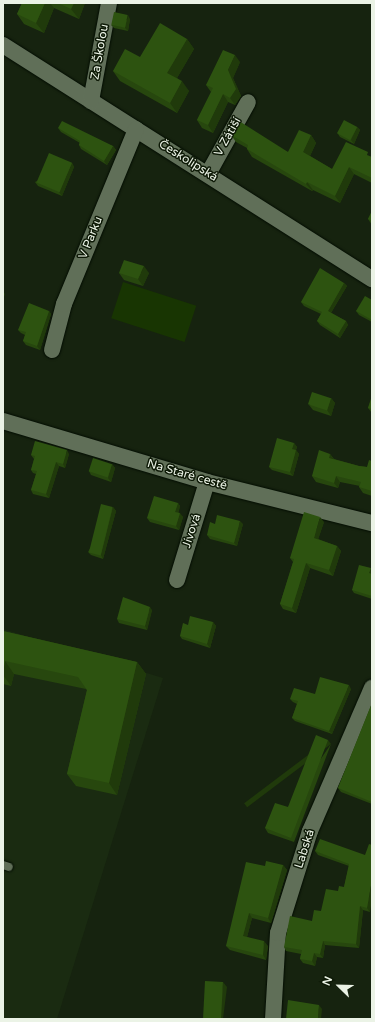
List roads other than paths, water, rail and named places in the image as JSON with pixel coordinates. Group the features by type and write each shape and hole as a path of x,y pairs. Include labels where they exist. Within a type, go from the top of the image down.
{"street":[{"name":"Za Školou","path":"91,101 109,3"},
{"name":"Českolipská","path":"3,45 372,279"},
{"name":"V Zátiší","path":"208,174 248,102"},
{"name":"V Parku","path":"52,350 64,304 136,129"},
{"name":"Na Staré cestě","path":"3,421 207,482 372,523"},
{"name":"Jívová","path":"177,580 207,482"},
{"name":"Labská","path":"273,1019 278,933 310,831 372,688"}]}
